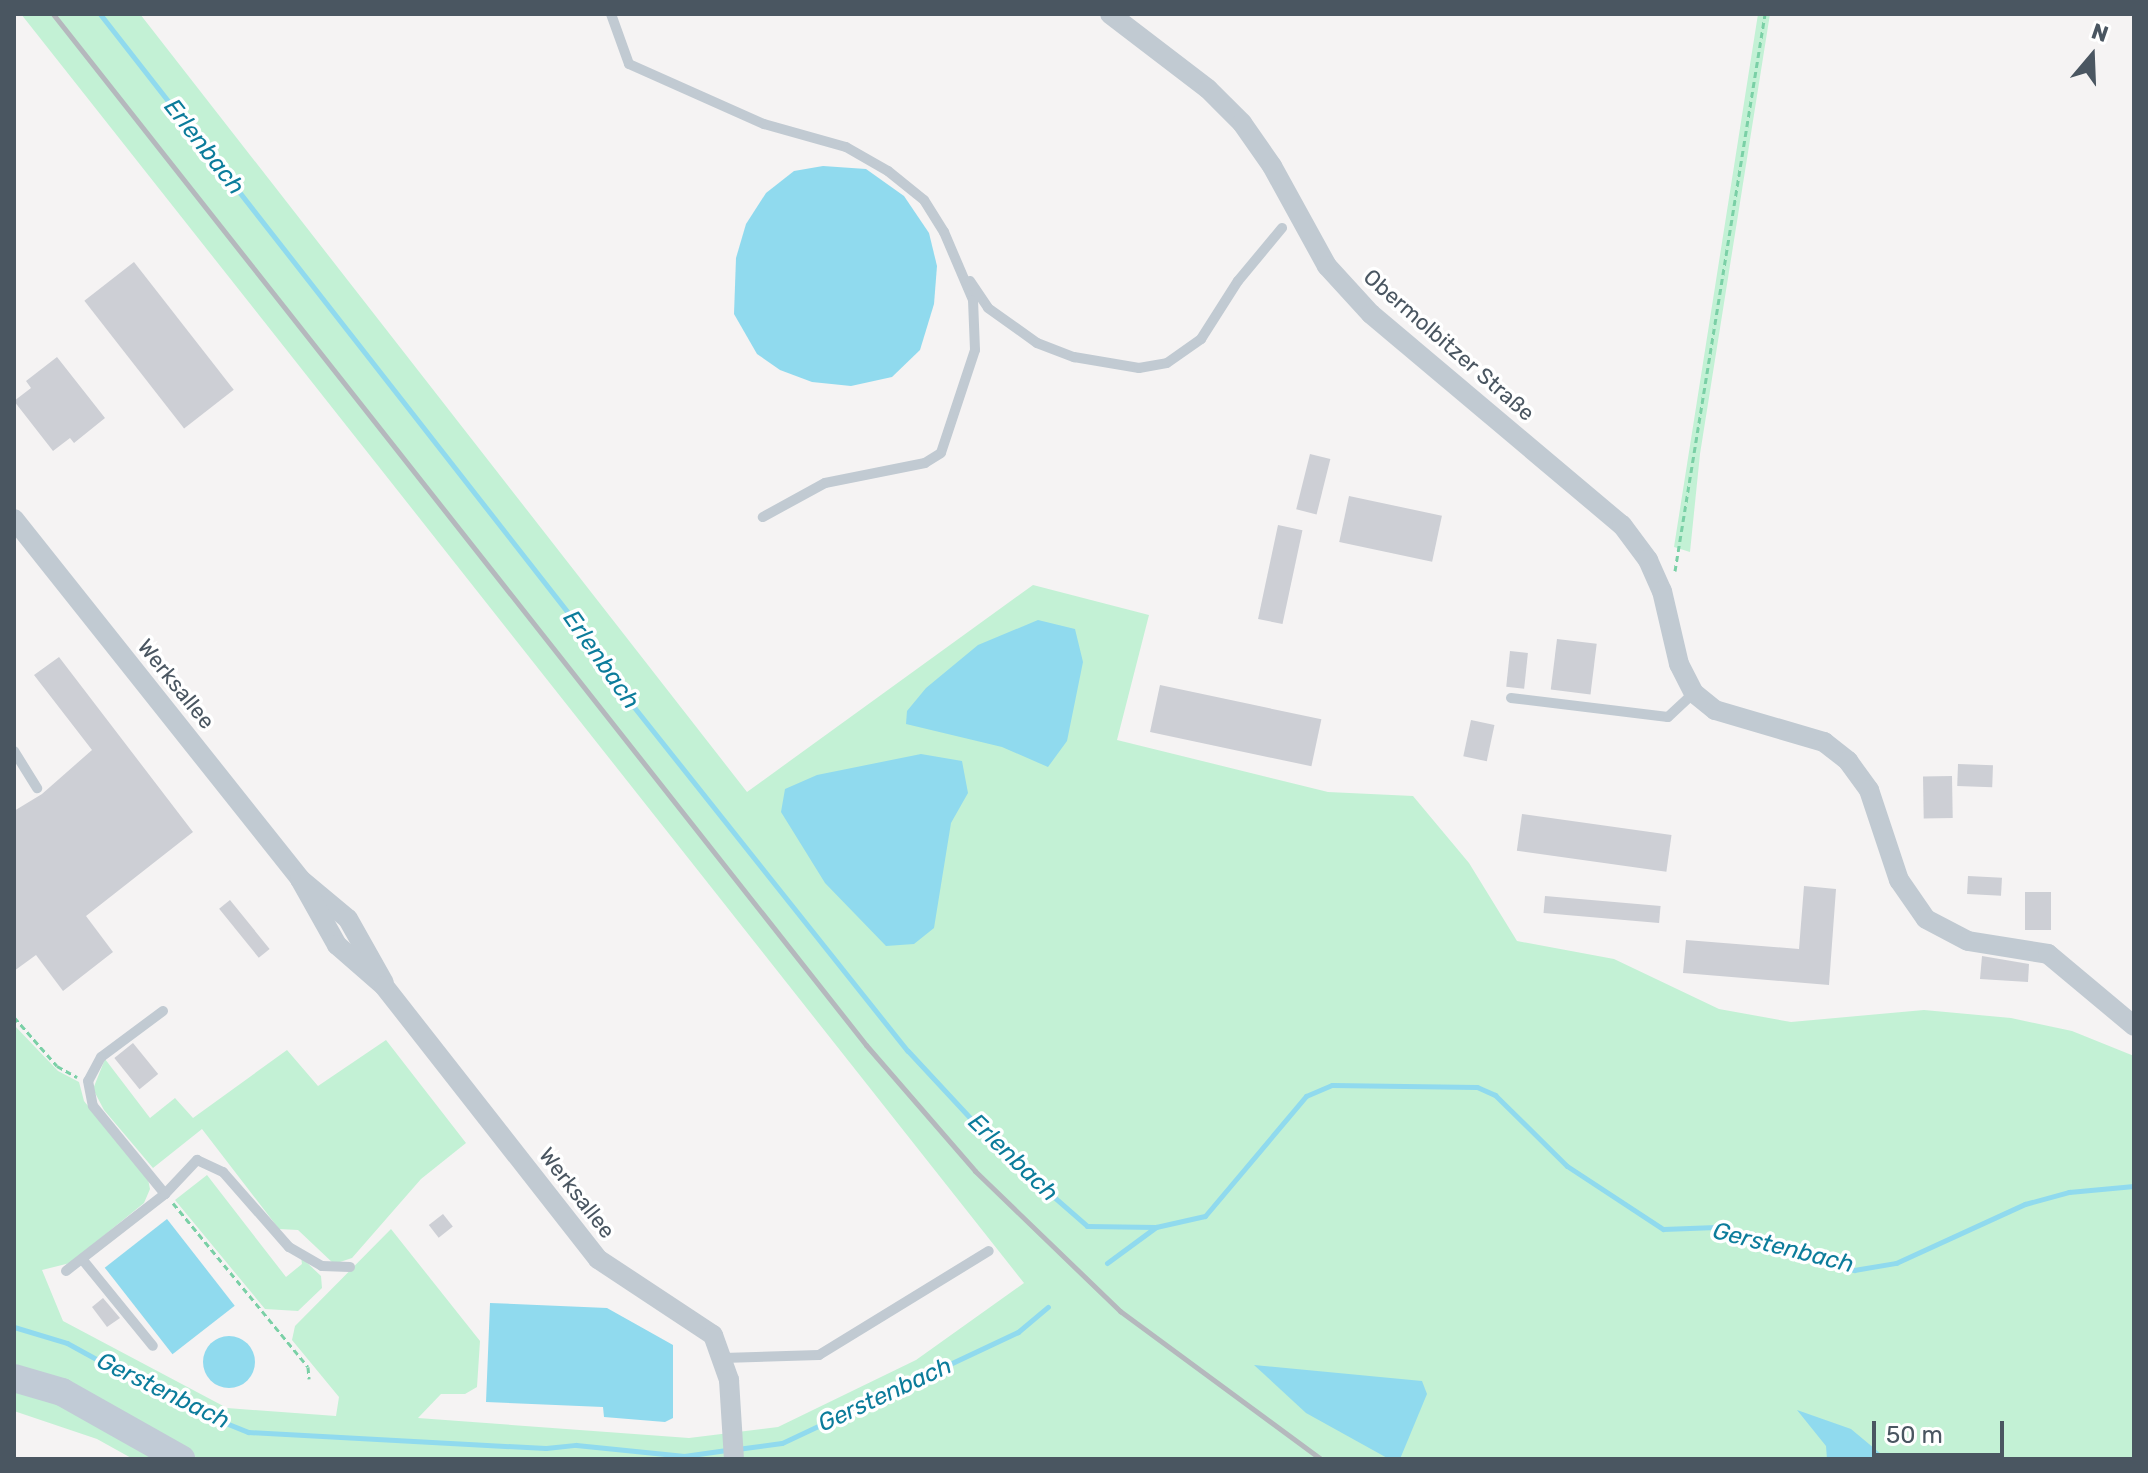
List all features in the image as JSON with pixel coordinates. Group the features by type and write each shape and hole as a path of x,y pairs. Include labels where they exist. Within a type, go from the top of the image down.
{"street":[{"name":"Obermolbitzer Straße","path":"1110,14 1208,89 1234,115 1272,166 1327,266 1371,314 1622,525 1648,560 1662,591 1679,664 1694,693"},
{"name":"Werksallee","path":"14,519 300,879 337,945 384,986 598,1259 713,1335 723,1358 733,1420 734,1459"},
{"path":"1694,693 1715,710 1824,742 1848,761 1869,790 1899,880 1926,919 1968,941 2048,954 2134,1026"},
{"path":"14,1378 72,1397 181,1459"}],"lane":[{"path":"611,14 629,64 764,124 846,147 888,171 924,200 988,308 1037,343 1089,361 1139,368 1167,363 1201,339 1282,228"},
{"path":"763,517 825,483 925,463 941,453 975,350 973,300 961,267"},
{"path":"1511,698 1668,717 1694,693"},
{"path":"14,751 18,768 37,788"},
{"path":"163,1011 101,1057 88,1081 93,1106 165,1194"},
{"path":"66,1271 165,1194 197,1160 206,1160 223,1172 289,1247 322,1266 350,1267"},
{"path":"723,1358 819,1355 989,1251"},
{"path":"82,1259 153,1346"}],"path":[{"path":"1662,591 1679,564 1765,14"},
{"path":"14,1017 57,1066 88,1081"},
{"path":"165,1194 308,1367 309,1379"}],"green space":[{"path":"21,14 140,14 747,792 1033,585 1149,615 1117,740 1328,792 1413,796 1469,863 1517,941 1614,959 1719,1009 1791,1022 1924,1010 2011,1018 2072,1031 2134,1056 2134,1459 199,1459 78,1386 14,1364 14,1025 58,1071 79,1082 84,1101 148,1179 150,1189 144,1203 70,1263 42,1270 63,1321 227,1408 336,1416 339,1397 292,1340 295,1326 391,1229 480,1341 477,1387 465,1394 441,1394 418,1418 689,1438 778,1427 916,1360 1024,1283"},
{"path":"1758,14 1770,14 1700,454 1690,552 1674,547"},
{"path":"386,1040 466,1143 421,1179 352,1258 334,1264 298,1230 279,1229 202,1129 153,1168 104,1110 93,1089 105,1059 150,1118 175,1098 193,1118 287,1050 318,1086"},
{"path":"207,1175 286,1277 302,1264 301,1257 321,1276 322,1288 298,1311 265,1309 175,1200"},
{"path":"14,1388 35,1392 163,1459 133,1459 97,1439 14,1411"}],"water":[{"path":"823,166 866,169 904,196 929,233 937,266 934,304 920,350 892,377 851,386 812,382 780,370 757,354 734,314 736,258 746,224 766,193 794,171"},
{"path":"1038,620 1075,629 1083,662 1067,741 1048,767 1002,747 906,724 907,711 926,688 978,645"},
{"path":"921,754 962,761 968,793 951,823 934,928 914,944 886,946 825,883 781,812 785,789 817,775"},
{"path":"167,1219 235,1306 172,1354 105,1268"},
{"path":"490,1303 607,1308 673,1345 673,1418 665,1422 604,1417 603,1407 486,1402"},
{"path":"229,1336 248,1343 255,1362 248,1381 229,1388 210,1381 203,1362 210,1343"},
{"path":"1254,1365 1422,1381 1427,1394 1400,1459 1389,1459 1306,1413"},
{"path":"1797,1410 1851,1429 1887,1459 1827,1459 1826,1446"}],"building":[{"path":"134,262 234,390 184,428 84,301"},
{"path":"57,357 105,418 74,443 70,438 53,451 14,401 31,388 26,381"},
{"path":"1310,454 1330,459 1317,514 1296,509"},
{"path":"1349,496 1442,516 1432,562 1339,542"},
{"path":"1278,525 1302,530 1282,624 1258,619"},
{"path":"1557,639 1597,644 1590,694 1551,690"},
{"path":"1510,651 1528,653 1524,689 1506,687"},
{"path":"59,657 193,832 86,916 113,952 63,991 36,955 14,971 14,811 42,794 92,750 34,675"},
{"path":"1160,685 1321,719 1311,766 1150,732"},
{"path":"1471,720 1494,725 1487,761 1463,756"},
{"path":"1958,764 1993,765 1992,787 1957,786"},
{"path":"1952,776 1953,818 1924,818 1923,777"},
{"path":"1522,814 1672,835 1666,872 1517,851"},
{"path":"1968,876 2002,878 2001,896 1967,894"},
{"path":"1804,886 1836,889 1829,985 1683,973 1686,940 1799,949"},
{"path":"2025,892 2051,892 2051,930 2025,930"},
{"path":"1545,896 1661,906 1659,923 1544,913"},
{"path":"230,900 270,949 259,958 219,909"},
{"path":"1982,956 2029,964 2028,982 1980,979"},
{"path":"133,1043 158,1074 140,1089 114,1058"},
{"path":"443,1214 453,1227 439,1238 429,1225"},
{"path":"103,1298 120,1318 107,1327 92,1307"}],"waterway":[{"name":"Erlenbach","path":"100,14 591,642 618,687 908,1051 998,1148 1087,1226 1156,1227"},
{"name":"Gerstenbach","path":"1107,1263 1156,1227 1205,1216 1306,1096 1332,1085 1477,1087 1495,1095 1567,1166 1663,1229 1716,1227 1854,1270 1896,1263 2025,1204 2069,1192 2134,1186"},
{"name":"Gerstenbach","path":"737,1449 782,1443 1018,1332 1048,1307"},
{"name":"Gerstenbach","path":"14,1327 67,1343 176,1403 248,1432 546,1448 576,1445 684,1456 727,1450"}],"railway":[{"path":"53,14 866,1045 975,1171 1120,1311 1321,1459"}]}
